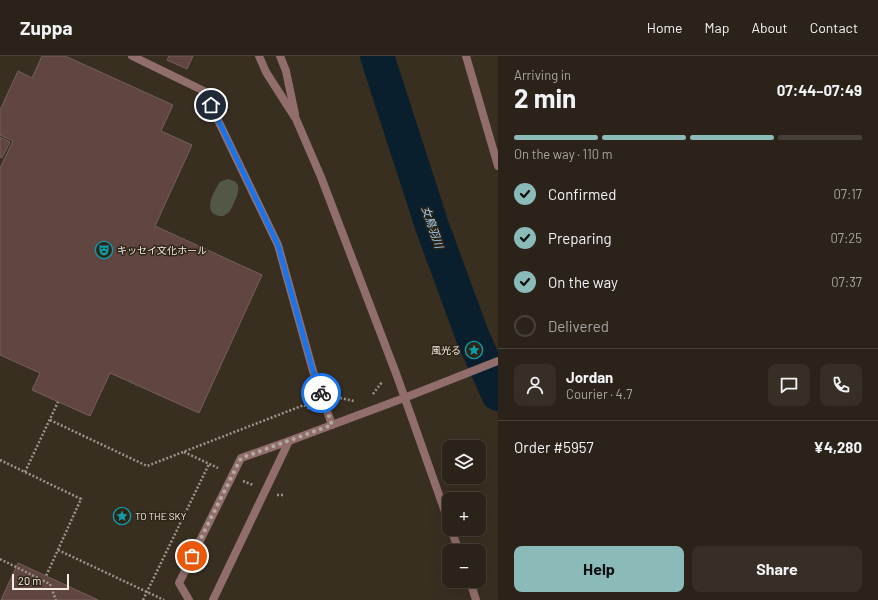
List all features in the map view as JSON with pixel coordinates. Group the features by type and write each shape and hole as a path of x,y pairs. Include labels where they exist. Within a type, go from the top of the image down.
{"street":[{"path":"132,56 204,91 278,245 313,371 332,425"},
{"path":"259,56 266,72 296,119 321,177 356,267 442,504"},
{"path":"280,56 286,71 296,119"},
{"path":"466,56 498,166"},
{"path":"189,600 179,583 241,458 404,398 498,361"},
{"path":"213,600 289,440"},
{"path":"472,588 476,600"}],"path":[{"path":"369,397 382,382"},
{"path":"340,398 356,402 360,400"},
{"path":"25,472 58,402"},
{"path":"50,420 147,466 304,405 310,409"},
{"path":"184,452 218,468"},
{"path":"0,460 82,499 46,576"},
{"path":"143,600 208,464"},
{"path":"241,480 255,486"},
{"path":"58,550 164,600"},
{"path":"0,559 50,584 56,600"}],"green space":[{"path":"227,179 236,182 238,185 238,191 230,211 224,216 219,216 212,212 210,208 211,199 220,182"}],"building":[{"name":"キッセイ文化ホール","path":"42,56 65,56 173,105 161,131 192,145 155,226 262,275 199,413 110,373 90,416 32,390 40,373 0,355 0,168 13,141 0,135 0,110 18,71 32,78"},
{"path":"169,56 193,56 187,69 167,60"},
{"path":"0,137 10,142 2,158 0,157"},
{"path":"18,563 46,576 98,600 1,600"}],"waterway":[{"name":"女鳥羽川","path":"377,56 432,226 472,335 498,394"}],"way so far":[{"path":"192,556 241,458 332,425 321,393"}],"place":[{"name":"キッセイ文化ホール","path":"104,250"},
{"name":"風光る","path":"474,350"},
{"name":"TO THE SKY","path":"122,516"}],"route":[{"path":"211,105 278,245 313,371 321,393"}]}
